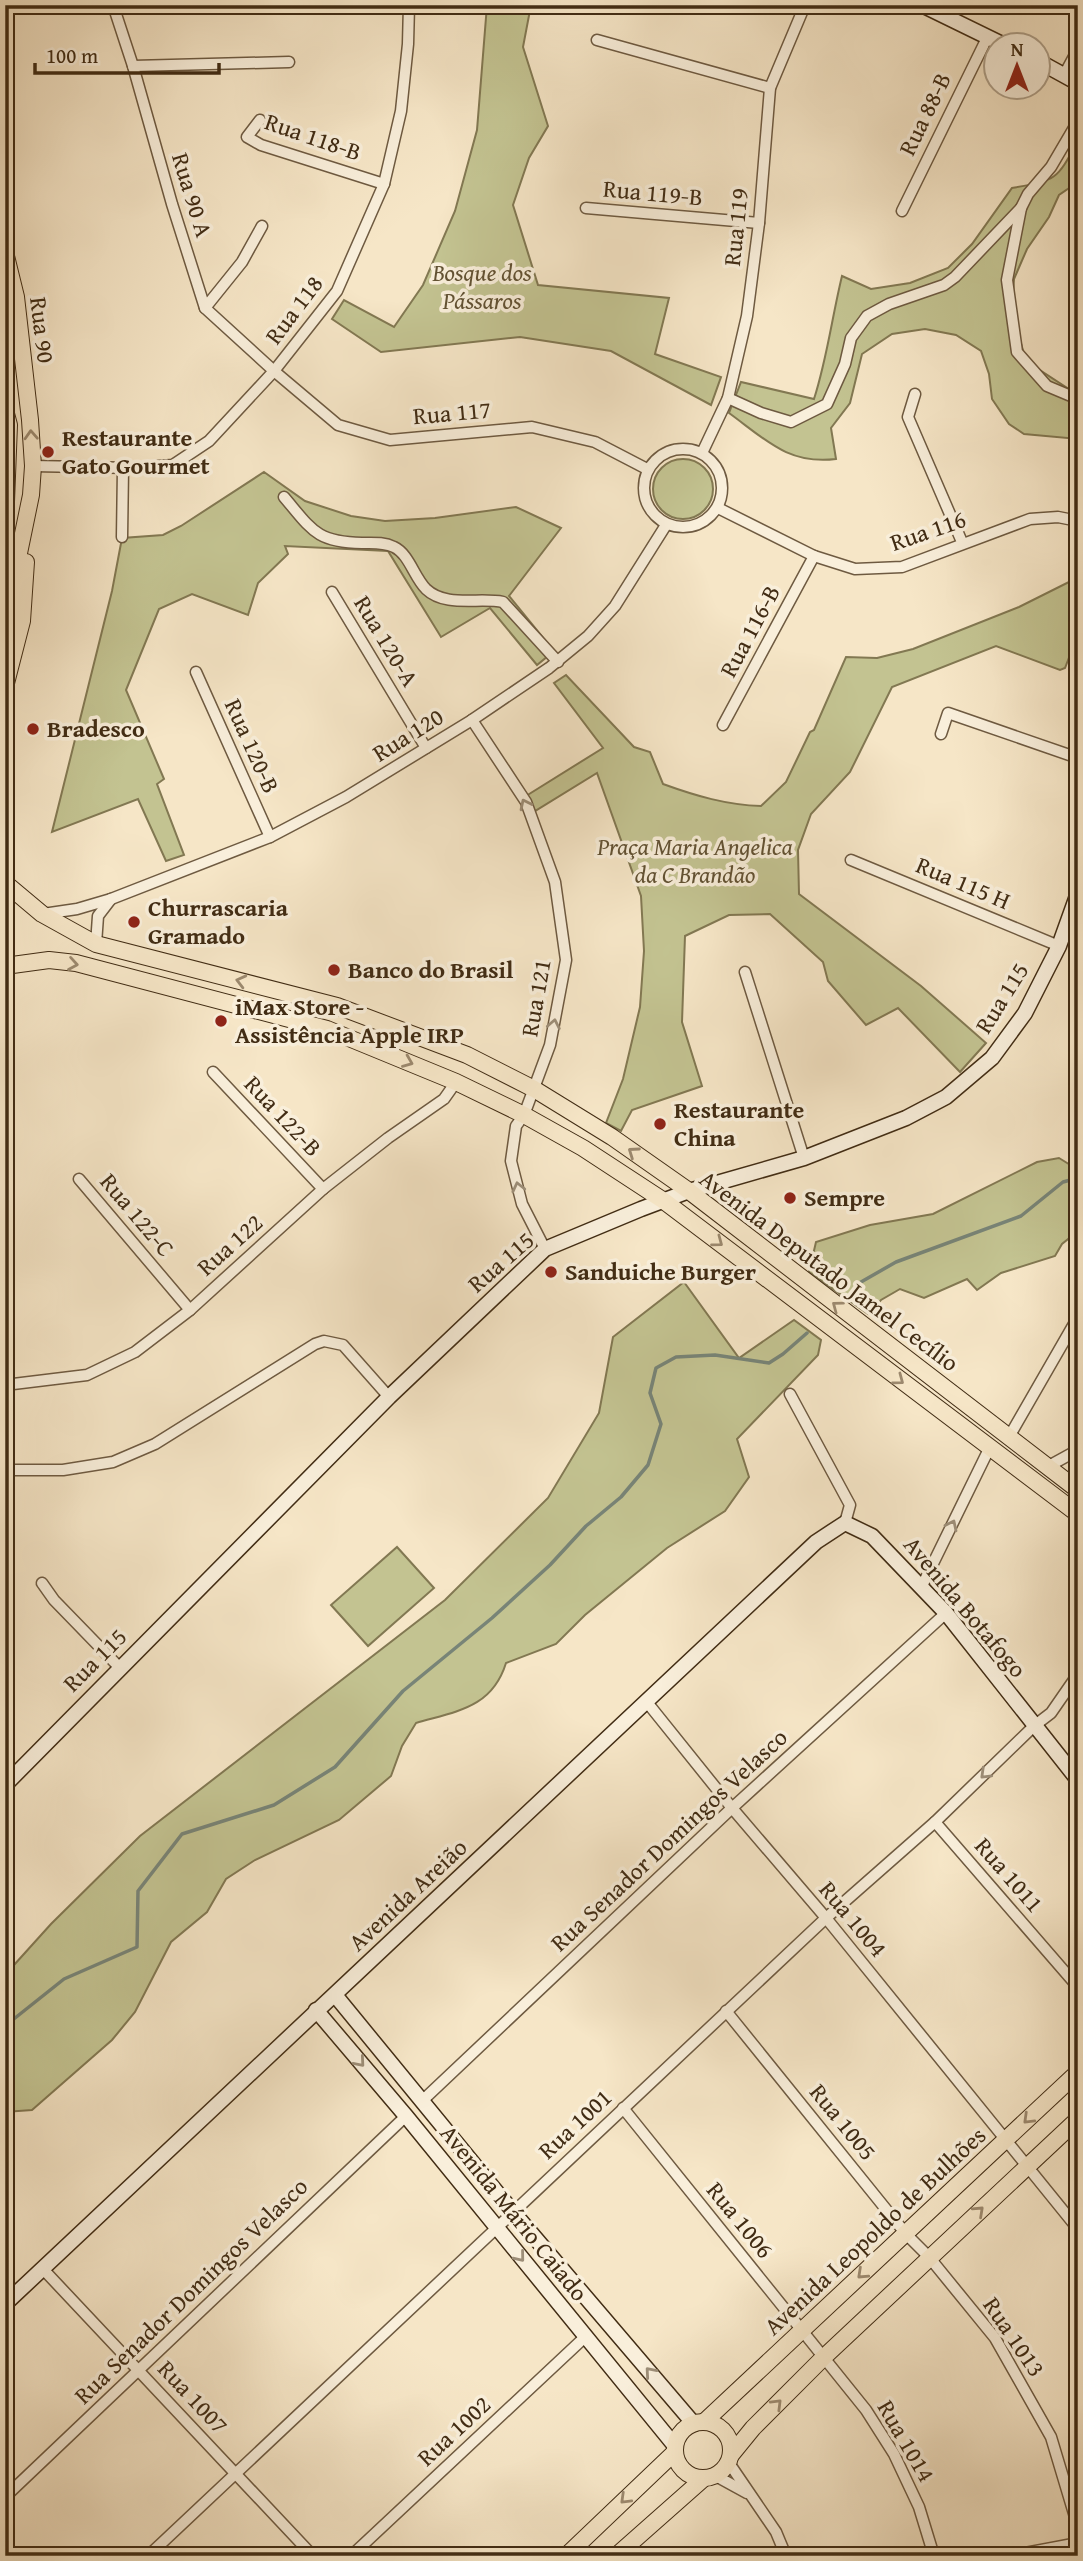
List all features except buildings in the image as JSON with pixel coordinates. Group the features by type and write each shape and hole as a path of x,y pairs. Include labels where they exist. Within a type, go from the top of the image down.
{"main road":[{"name":"Rua 90","path":"5,252 16,297 33,466 31,495 5,621"},
{"path":"5,410 9,425 5,527"},
{"path":"5,687 22,621 31,495"},
{"name":"Avenida Deputado Jamel Cecílio","path":"5,883 42,914 96,944 337,1006 467,1055 534,1089 611,1137 689,1191 1078,1490"},
{"name":"Avenida Deputado Jamel Cecílio","path":"5,966 49,960 76,963 327,1029 456,1082 524,1115 583,1148 664,1201 1078,1514"},
{"name":"Avenida Leopoldo de Bulhões","path":"699,2423 1078,2072"},
{"path":"615,2556 730,2459 753,2428 823,2358 1078,2119"},
{"path":"566,2556 675,2449 681,2432 699,2423 713,2424 728,2436 730,2459"},
{"path":"675,2449 683,2471 696,2478 710,2477"}],"street":[{"name":"Rua 90 A","path":"113,5 205,308 274,371"},
{"name":"Rua 118","path":"33,466 123,468 173,464 209,441 274,371 337,291 384,184 401,111 409,5"},
{"name":"Rua 119","path":"702,453 728,398 747,316 759,223 770,88 804,5"},
{"path":"922,5 982,33"},
{"path":"597,40 770,88"},
{"name":"Rua 88-B","path":"902,211 982,48"},
{"path":"1064,75 1078,49"},
{"path":"133,66 289,62"},
{"path":"1052,69 1078,82"},
{"name":"Rua 118-B","path":"260,120 247,136 261,145 384,184"},
{"path":"1078,121 1051,167 1028,194 1021,208 1007,280 1017,352 1046,386 1078,399"},
{"name":"Rua 119-B","path":"586,208 759,223"},
{"path":"728,398 761,413 791,422 827,404 845,363 851,338 867,316 889,304 949,281 1021,208"},
{"path":"205,308 242,262 262,226"},
{"name":"Rua 117","path":"274,371 338,425 390,440 533,427 595,442 648,469"},
{"path":"915,394 908,416 962,542"},
{"path":"682,448 702,453 717,467 720,477 723,488 718,508 705,522 686,528 666,525 649,511 643,490 648,469 662,454 682,448"},
{"path":"122,537 123,468"},
{"path":"284,496 307,524 326,539 383,543 398,549 425,589 438,596 452,600 496,601 509,606 558,662"},
{"name":"Rua 116","path":"718,508 814,556 855,569 902,567 962,542 1030,519 1058,517 1078,521"},
{"name":"Rua 120","path":"42,914 77,909 111,899 270,837 346,797 472,720 558,662 588,636 615,606 666,525"},
{"name":"Rua 116-B","path":"723,725 814,556"},
{"name":"Rua 120-A","path":"332,592 426,748"},
{"name":"Rua 120-B","path":"196,672 270,837"},
{"path":"941,734 948,713 1078,758"},
{"name":"Rua 121","path":"472,720 526,803 555,883 566,960 550,1045 524,1115 516,1126 512,1161 522,1204 545,1249"},
{"name":"Rua 115 H","path":"851,860 1059,946"},
{"name":"Rua 115","path":"5,1785 389,1397 545,1249 689,1191 804,1158 906,1118 946,1097 992,1058 1025,1013 1059,946 1078,893"},
{"path":"96,944 98,916 111,899"},
{"path":"745,972 804,1158"},
{"name":"Rua 122-B","path":"213,1072 323,1189"},
{"name":"Rua 122","path":"5,1385 87,1375 135,1352 190,1310 323,1189 388,1138 444,1099 456,1082"},
{"name":"Rua 122-C","path":"79,1179 190,1310"},
{"path":"1009,1437 1078,1317"},
{"path":"5,1470 63,1470 113,1462 155,1444 315,1344 324,1341 343,1345 389,1397"},
{"path":"790,1394 850,1504 845,1523"},
{"path":"922,1586 989,1449"},
{"path":"1048,1467 1078,1450"},
{"name":"Avenida Botafogo","path":"845,1523 872,1536 922,1586 1078,1780"},
{"name":"Avenida Areião","path":"5,2304 646,1700 816,1542 845,1523"},
{"path":"42,1583 54,1600 120,1668"},
{"name":"Rua Senador Domingos Velasco","path":"422,2101 732,1808 946,1613"},
{"name":"Rua 1001","path":"148,2556 826,1917 935,1822 1034,1726 1051,1713 1078,1674"},
{"name":"Rua 1004","path":"646,1700 732,1808 826,1917 1078,2229"},
{"name":"Rua 1011","path":"935,1822 1078,1987"},
{"name":"Avenida Mário Caiado","path":"335,1995 513,2212 699,2423"},
{"name":"Avenida Mário Caiado","path":"316,2010 406,2116 675,2449"},
{"name":"Rua 1005","path":"726,2011 906,2234 929,2257"},
{"name":"Rua 1006","path":"623,2108 823,2358"},
{"name":"Rua Senador Domingos Velasco","path":"5,2497 406,2116"},
{"name":"Rua 1013","path":"929,2257 995,2338 1051,2437 1078,2527"},
{"name":"Rua 1007","path":"42,2268 313,2556"},
{"name":"Rua 1002","path":"351,2556 584,2337"},
{"name":"Rua 1014","path":"823,2358 866,2410 894,2454 919,2507 934,2556"},
{"path":"730,2459 750,2495 776,2532 786,2556"},
{"path":"710,2477 750,2495"},
{"path":"1009,2556 1078,2543"}],"green space":[{"name":"Bosque dos Pássaros","path":"487,5 531,5 523,47 548,126 529,158 513,205 538,285 669,298 655,354 721,377 711,405 611,351 520,337 381,352 332,319 344,300 394,327 423,285 455,211 477,130"},
{"path":"1078,141 1078,182 1059,195 1049,217 1027,249 1014,279 1012,312 1026,361 1078,395 1078,439 1024,434 1009,424 992,399 989,374 981,351 956,335 925,329 892,334 862,354 850,403 831,428 836,459 819,460 791,454 766,441 729,413 741,382 814,399 842,276 871,289 910,283 948,268 972,244 1012,188 1038,183 1054,176 1065,164"},
{"path":"683,459 700,464 708,472 713,489 708,506 700,514 683,519 666,514 658,506 653,489 658,472 666,464"},
{"path":"264,472 305,501 351,516 385,521 435,518 516,507 561,528 509,596 554,651 537,665 490,608 441,637 388,551 285,546 288,554 258,583 248,615 192,594 159,609 126,690 164,779 157,784 184,855 166,861 138,799 52,832 112,591 122,538 163,535"},
{"name":"Praça Maria Angelica da C Brandão","path":"1078,557 1078,634 1065,668 1060,670 996,646 892,687 850,772 811,814 798,850 799,894 921,986 986,1043 960,1072 898,1008 866,1025 828,981 823,962 770,914 729,915 685,936 682,1022 702,1086 632,1110 621,1131 606,1123 623,1079 640,1007 644,951 641,896 597,773 535,811 526,796 603,748 554,683 566,675 634,747 650,752 663,784 712,799 761,806 786,782 810,732 814,730 846,657 877,658 913,649 1019,607 1071,581"},
{"path":"1059,1158 1072,1166 1078,1164 1078,1231 1062,1244 1055,1256 1001,1273 977,1290 967,1279 924,1298 900,1289 881,1300 868,1314 809,1272 816,1242 870,1225 933,1214 1037,1162"},
{"path":"684,1282 739,1358 794,1320 821,1340 818,1355 737,1439 749,1477 725,1511 667,1548 585,1615 556,1644 506,1663 492,1690 482,1699 459,1711 416,1723 402,1746 391,1776 339,1820 255,1860 226,1879 207,1912 171,1942 135,2012 112,2040 32,2110 5,2112 5,1975 51,1924 140,1836 445,1600 548,1498 599,1413 613,1337"},
{"path":"397,1547 434,1588 368,1646 331,1605"}],"waterway":[{"path":"861,1282 896,1262 1021,1216 1063,1182 1078,1178"},
{"path":"5,2026 64,1979 137,1947 138,1891 182,1834 274,1805 335,1767 403,1691 492,1618 550,1565 586,1526 621,1497 648,1465 661,1424 650,1393 656,1368 676,1357 715,1355 769,1363 807,1333"}],"place":[{"name":"Restaurante Gato Gourmet","path":"48,452"},
{"name":"Bradesco","path":"33,729"},
{"name":"Churrascaria Gramado","path":"134,922"},
{"name":"Banco do Brasil","path":"334,970"},
{"name":"iMax Store - Assistência Apple IRP","path":"221,1021"},
{"name":"Restaurante China","path":"660,1124"},
{"name":"Sempre","path":"790,1198"},
{"name":"Sanduiche Burger","path":"551,1272"}]}
